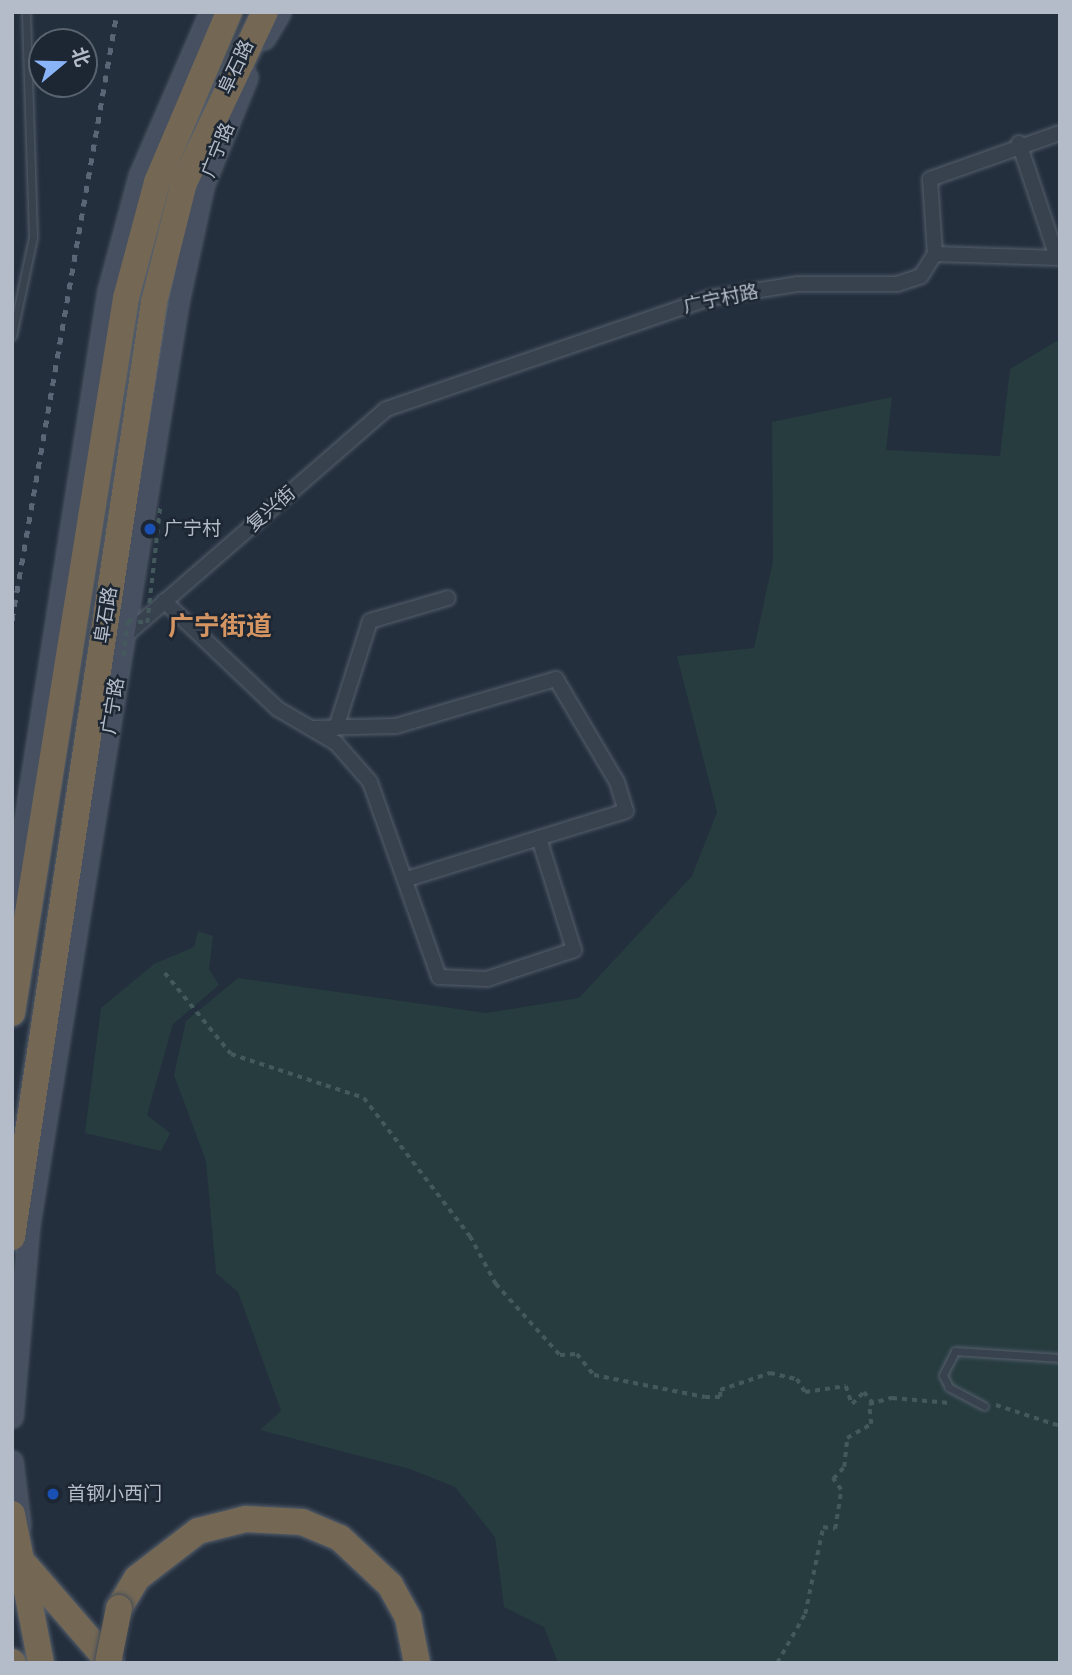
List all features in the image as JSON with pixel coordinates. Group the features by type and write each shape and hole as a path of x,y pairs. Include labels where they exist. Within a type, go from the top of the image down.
{"highway":[{"name":"阜石路","path":"12,1013 126,298 157,182 229,12"},
{"name":"阜石路","path":"12,1237 154,302 184,183 265,12"},
{"path":"12,1514 41,1663"},
{"path":"109,1663 119,1608 137,1578 198,1531 246,1519 302,1522 340,1538 390,1585 408,1618 417,1663"},
{"path":"26,1566 109,1663"}],"street":[{"path":"12,901 108,291 139,176 210,12"},
{"name":"广宁路","path":"12,1417 29,1224 178,302 203,186 260,45 281,12"},
{"path":"1019,143 1058,258 935,254 930,179 1019,143 1060,133"},
{"name":"广宁村路","path":"386,409 710,298 797,284 897,284 921,276 935,254"},
{"name":"复兴街","path":"123,646 164,601 386,409"},
{"path":"336,729 370,621 449,598"},
{"path":"164,601 278,709 336,743 370,782 407,879 439,977 487,979 574,950 539,838"},
{"path":"313,728 396,726 556,679 617,782 626,811 407,879"},
{"path":"12,1461 26,1566 53,1663"}],"lane":[{"path":"12,336 33,237 26,12"},
{"path":"984,1406 949,1387 943,1375 955,1351 1060,1358"}],"path":[{"path":"123,646 128,620 147,623 160,508"},
{"path":"166,973 231,1054 364,1098 470,1236 496,1284 561,1355 577,1354 594,1375 705,1397 720,1397 720,1390 770,1373 797,1379 806,1392 846,1386 852,1404 864,1392 873,1403 871,1424 847,1437 844,1467 833,1479 841,1490 835,1529 823,1527 805,1614 777,1663"},
{"path":"873,1403 892,1398 984,1406 1008,1405 1060,1426"}],"green space":[{"path":"1060,339 1060,1663 558,1663 544,1627 504,1607 495,1537 455,1487 410,1469 260,1430 281,1411 238,1292 216,1273 206,1161 174,1075 186,1021 238,978 486,1013 579,998 692,876 717,812 677,656 754,648 773,561 772,422 892,397 886,450 1000,456 1010,369"},
{"path":"198,931 213,936 209,969 219,985 173,1024 147,1115 170,1133 161,1151 85,1133 101,1008 154,964 194,947"}],"railway":[{"path":"12,620 117,12"}],"place":[{"name":"广宁村","path":"150,529"},
{"name":"首钢小西门","path":"53,1494"}],"district":[{"name":"广宁街道","path":"220,626"}]}
